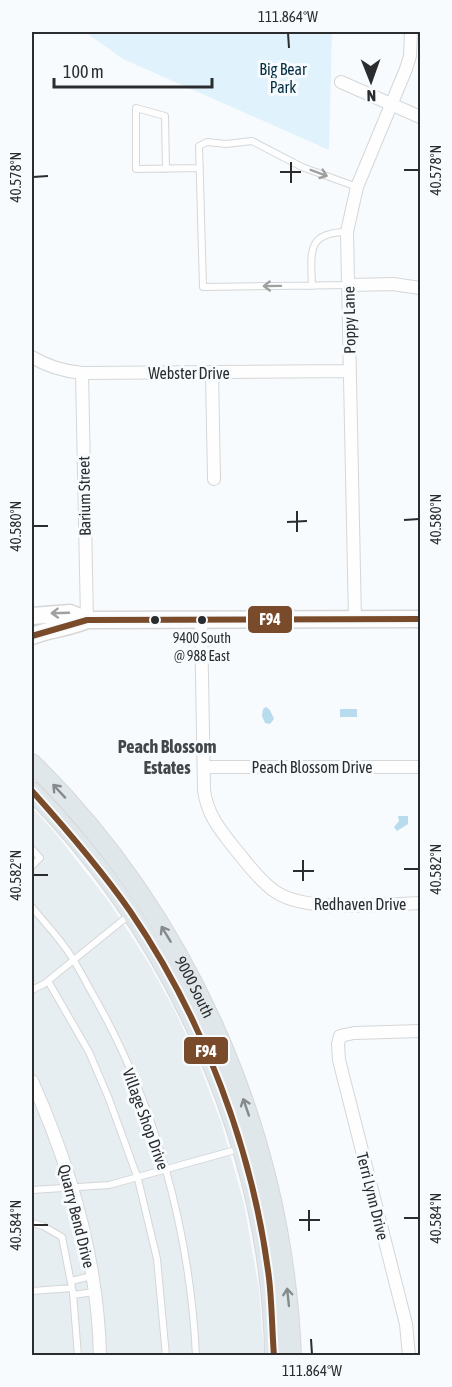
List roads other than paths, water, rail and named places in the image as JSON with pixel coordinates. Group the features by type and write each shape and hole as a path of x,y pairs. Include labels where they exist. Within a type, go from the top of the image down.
{"main road":[{"path":"32,616 70,613 87,620 420,619"},
{"path":"32,636 70,627 87,620"},
{"name":"9000 South","path":"32,763 115,858 162,927 205,1003 244,1099 267,1177 286,1276 292,1356"},
{"name":"9000 South","path":"32,790 86,851 131,914 162,963 213,1069 251,1189 264,1252 274,1356"}],"street":[{"name":"Poppy Lane","path":"355,620 347,232 357,187 410,56 411,32"},
{"path":"341,82 420,117"},
{"path":"349,285 393,284 420,288"},
{"name":"Webster Drive","path":"32,357 63,371 82,373 350,371"},
{"name":"Barium Street","path":"82,373 87,620"},
{"path":"212,373 214,479"},
{"name":"Redhaven Drive","path":"201,620 206,803 215,823 264,883 275,892 297,902 308,904 420,903"},
{"name":"Peach Blossom Drive","path":"204,767 420,766"},
{"name":"Terri Lynn Drive","path":"409,1356 406,1324 339,1060 338,1044 340,1036 354,1032 420,1031"},
{"name":"Quarry Bend Drive","path":"32,1081 48,1118 72,1189 87,1245 100,1356"}],"lane":[{"path":"166,169 165,116 136,108 136,169 166,169 200,168"},
{"path":"349,285 203,287 199,146 207,142 226,144 252,141 302,167 357,187"},
{"path":"312,286 313,246 317,239 325,234 347,232"},
{"path":"32,849 39,858 32,866"},
{"name":"Village Shop Drive","path":"32,907 65,947 106,1017 131,1072 165,1170 187,1260 196,1356"},
{"path":"32,990 48,981 72,959 131,914"},
{"path":"48,981 89,1052 138,1179 157,1259 166,1356"},
{"path":"32,1190 110,1185 240,1149"},
{"path":"32,1223 43,1226 62,1237 73,1292 78,1356"},
{"path":"71,1281 92,1276"},
{"path":"32,1291 94,1292"}],"water":[{"path":"266,707 274,719 270,724 265,723 262,716 263,709"},
{"path":"340,709 357,709 357,717 340,717"},
{"path":"398,816 408,816 408,824 397,831 394,827 399,821"}],"place":[{"name":"9400 South @ 988 East","path":"202,620"}],"district":[{"name":"Peach Blossom Estates","path":"167,757"}],"park label":[{"name":"Big Bear Park","path":"283,78"}]}
